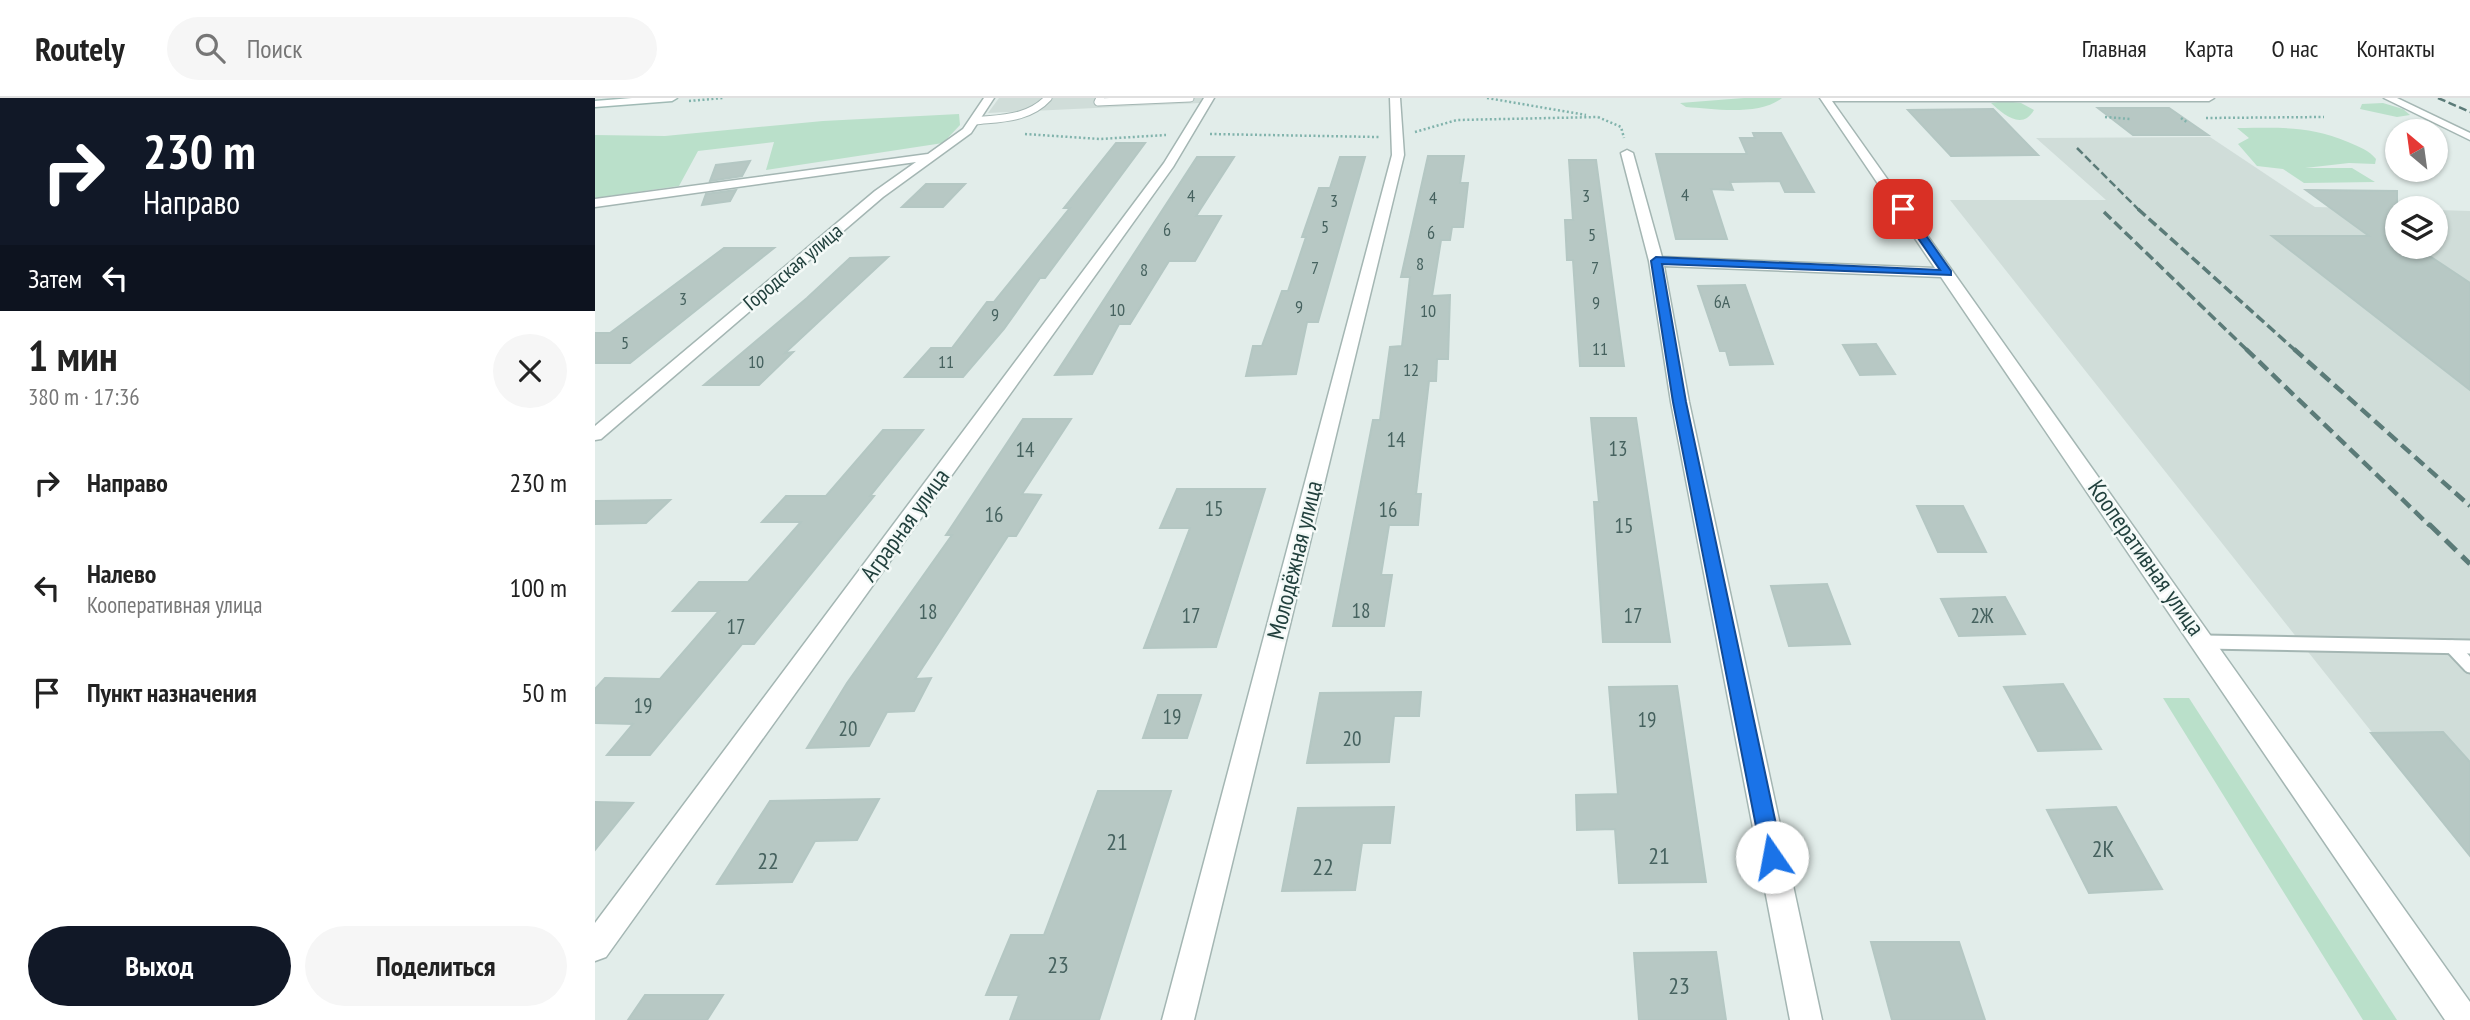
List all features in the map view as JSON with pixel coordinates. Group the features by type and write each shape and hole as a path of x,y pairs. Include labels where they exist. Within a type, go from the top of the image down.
{"street":[{"path":"595,104 672,98"},
{"name":"Городская улица","path":"595,435 879,194 967,131 989,98"},
{"name":"Аграрная улица","path":"595,947 1189,134 1209,98"},
{"name":"Молодёжная улица","path":"1178,1020 1398,155 1395,98"},
{"path":"1826,98 2209,98"},
{"name":"Кооперативная улица","path":"1826,98 2464,1020"},
{"path":"2389,98 2470,137"},
{"path":"1627,153 1656,261 1679,402 1806,1020"},
{"path":"595,203 929,157"},
{"path":"1656,261 1948,273"}],"lane":[{"path":"975,121 1024,114 1042,107 1048,98"},
{"path":"1100,98 1098,102 1190,98"},
{"path":"2204,642 2470,647"},
{"path":"2452,647 2470,666"}],"path":[{"path":"1487,98 1598,117 1621,127 1627,153"},
{"path":"1020,134 1100,139 1189,134 1398,138 1457,120 1598,117"},
{"path":"2181,118 2188,123"}],"shaded area":[{"path":"999,98 1202,98 1200,103 988,113"},
{"path":"2210,137 2315,207 2385,209 2385,259 2448,259 2448,210 2470,211 2470,856 1950,200 2106,200 2036,138"}],"green space":[{"path":"1782,98 1761,107 1736,110 1686,107 1680,103"},
{"path":"1991,103 2021,103 2034,110 2029,116 2018,120 2001,112"},
{"path":"2383,103 2403,109 2410,115 2397,117 2360,109 2362,104"},
{"path":"959,114 960,125 943,143 766,170 774,142 698,151 679,186 595,198 595,135 665,136 823,121"},
{"path":"2237,128 2307,130 2348,142 2370,153 2376,159 2375,164 2349,163 2305,168 2352,168 2375,182 2304,183 2283,169 2257,166 2238,144 2249,138"},
{"path":"2163,698 2189,698 2397,1020 2363,1020"}],"building":[{"path":"2098,108 2169,108 2208,135 2133,135"},
{"path":"1993,109 2038,155 1951,156 1908,110"},
{"path":"1753,133 1781,133 1814,192 1785,192 1780,181 1730,182 1733,190 1711,189 1727,239 1676,239 1656,154 1747,154 1740,138 1755,138"},
{"path":"1116,143 1145,143 1045,278 1040,278 1004,329 963,377 905,377 931,348 952,348 987,302 994,302 1070,208 1064,208"},
{"path":"1428,156 1464,156 1460,183 1468,183 1463,227 1452,227 1450,240 1441,240 1432,296 1450,295 1448,359 1437,359 1436,381 1429,381 1416,494 1421,494 1418,525 1389,525 1381,575 1392,575 1384,626 1333,626 1373,420 1380,420 1390,347 1402,346 1410,277 1401,277"},
{"path":"1197,157 1234,157 1196,216 1221,216 1195,261 1169,261 1130,324 1119,324 1092,374 1055,375"},
{"path":"1340,157 1365,157 1318,322 1307,322 1296,374 1246,376 1253,346 1262,346 1282,291 1288,291 1306,237 1302,237 1319,188 1330,188"},
{"path":"1569,160 1596,160 1624,366 1580,366 1573,260 1567,260 1565,220 1573,220"},
{"path":"750,161 742,176 710,181 716,165"},
{"path":"926,184 965,184 943,207 902,207"},
{"path":"736,190 730,201 702,205 706,194"},
{"path":"2306,190 2397,191 2397,196 2385,196 2385,259 2434,259 2470,283 2470,390 2272,236 2369,236"},
{"path":"724,248 774,248 630,363 595,363 595,333 610,333"},
{"path":"888,257 785,353 793,352 759,385 704,385 850,258"},
{"path":"1745,285 1773,364 1730,365 1726,351 1720,351 1698,286"},
{"path":"1876,344 1895,374 1860,375 1843,345"},
{"path":"1591,418 1636,418 1670,642 1603,642 1594,502 1599,502"},
{"path":"1023,419 1071,419 1022,494 1041,495 1016,536 1008,536 915,679 931,678 914,711 887,712 869,746 807,748 847,683 952,535 946,535"},
{"path":"883,430 923,430 870,496 874,496 754,644 742,644 650,755 607,755 633,724 595,723 595,689 605,678 660,679 719,611 673,611 699,582 748,582 801,522 762,522 786,496 826,496"},
{"path":"1177,489 1265,489 1216,647 1144,648 1190,528 1160,528"},
{"path":"670,500 646,523 595,524 595,501"},
{"path":"1917,506 1963,506 1986,552 1938,552"},
{"path":"1827,584 1850,644 1789,646 1771,586"},
{"path":"2005,597 2025,634 1959,636 1941,599"},
{"path":"2063,684 2101,749 2038,751 2004,687"},
{"path":"1677,686 1706,882 1619,883 1615,829 1577,830 1576,795 1618,794 1609,687"},
{"path":"1421,692 1419,716 1394,716 1389,762 1307,763 1320,693"},
{"path":"1158,695 1201,695 1187,738 1143,738"},
{"path":"2443,732 2470,762 2470,856 2371,733"},
{"path":"1098,791 1171,791 1099,1020 1010,1020 1019,995 986,995 1011,935 1044,935"},
{"path":"879,799 857,840 815,841 792,882 717,884 770,801"},
{"path":"595,802 633,803 595,850"},
{"path":"1394,807 1390,843 1362,843 1355,890 1282,891 1298,808"},
{"path":"2116,807 2162,889 2089,893 2047,810"},
{"path":"1871,942 1959,942 1985,1020 1892,1020"},
{"path":"1716,952 1726,1020 1639,1020 1634,953"},
{"path":"645,995 723,995 707,1020 628,1020"}],"railway":[{"path":"2438,98 2470,112"},
{"path":"2077,148 2138,209"},
{"path":"2138,209 2296,351"},
{"path":"2104,212 2248,351"},
{"path":"2246,349 2430,526"},
{"path":"2294,349 2470,506"},
{"path":"2429,524 2470,564"}],"route":[{"path":"1772,857 1679,402 1656,261 1948,273 1903,209"}]}
